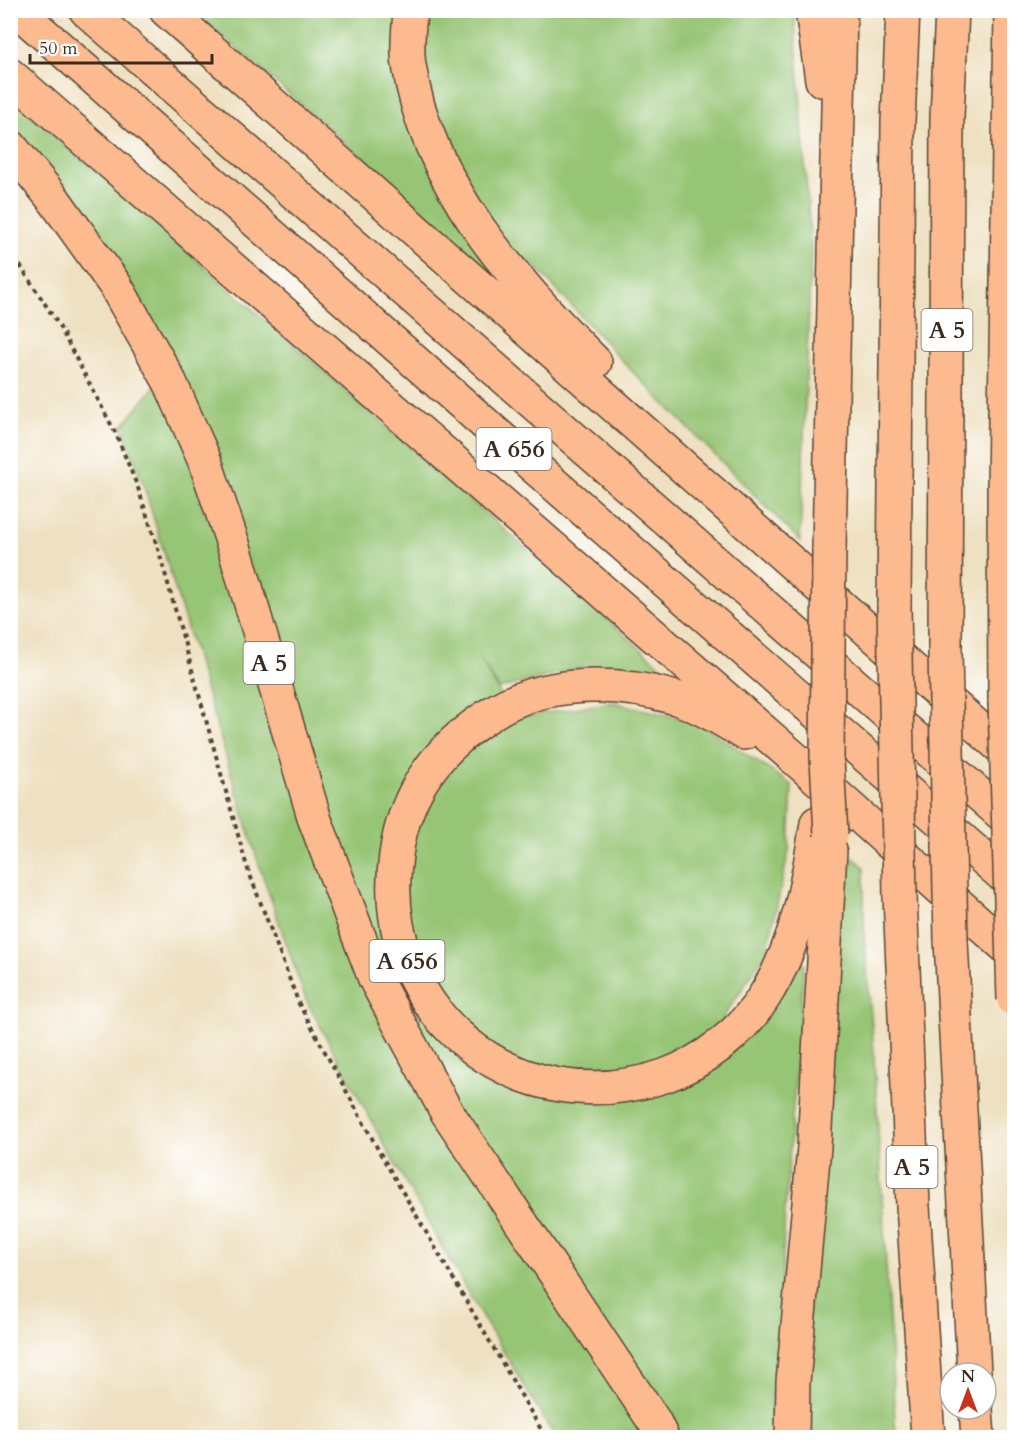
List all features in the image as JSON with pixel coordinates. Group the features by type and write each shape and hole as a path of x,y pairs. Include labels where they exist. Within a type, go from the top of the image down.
{"highway":[{"name":"A 656","path":"17,10 500,437 1014,885"},
{"name":"A 656","path":"86,10 1014,825"},
{"path":"165,10 671,456 1013,762 1014,1017"},
{"path":"410,10 408,63 423,120 441,166 487,242 556,322 649,417 671,456"},
{"path":"812,10 820,55 835,210"},
{"path":"818,765 829,550 840,10"},
{"name":"A 5","path":"903,10 898,122 894,606 900,896 913,1206 928,1437"},
{"name":"A 5","path":"952,10 947,117 945,651 951,941 973,1361"},
{"name":"A 5","path":"1011,10 1004,486 1005,702 1013,762"},
{"path":"10,75 818,765 1014,954"},
{"name":"A 5","path":"10,146 55,201 115,285 170,382 202,454 235,550 315,820 375,980 445,1109 555,1271 654,1421 662,1437"},
{"name":"A 656","path":"595,686 633,688 678,699 818,765 824,829 785,957 764,998 741,1027 711,1052 682,1069 640,1084 602,1089 540,1082 501,1067 474,1049 449,1028 430,1005 415,980 399,935 394,901 394,872 398,844 408,810 422,780 441,754 467,729 499,708 528,696 561,689 595,686"},
{"path":"792,1437 793,1382 814,1147 824,829"},
{"path":"977,1421 978,1437"}],"path":[{"path":"10,250 58,324 116,434 138,488 160,555 247,867 299,1004 380,1154 546,1437"},
{"path":"10,1426 30,1437"}],"green space":[{"path":"194,11 794,11 811,249 800,541 628,367 528,259 495,278 403,193"},
{"path":"10,97 681,684 582,667 499,689 479,657 514,718 613,702 699,723 792,785 789,850 767,951 724,1016 728,1057 798,962 804,963 785,1211 780,1314 769,1437 555,1437 471,1298 386,1148 306,1000 258,862 143,483 122,427 176,360 81,211 11,124"},
{"path":"841,846 864,867 864,934 873,1040 896,1437 800,1438"}]}
